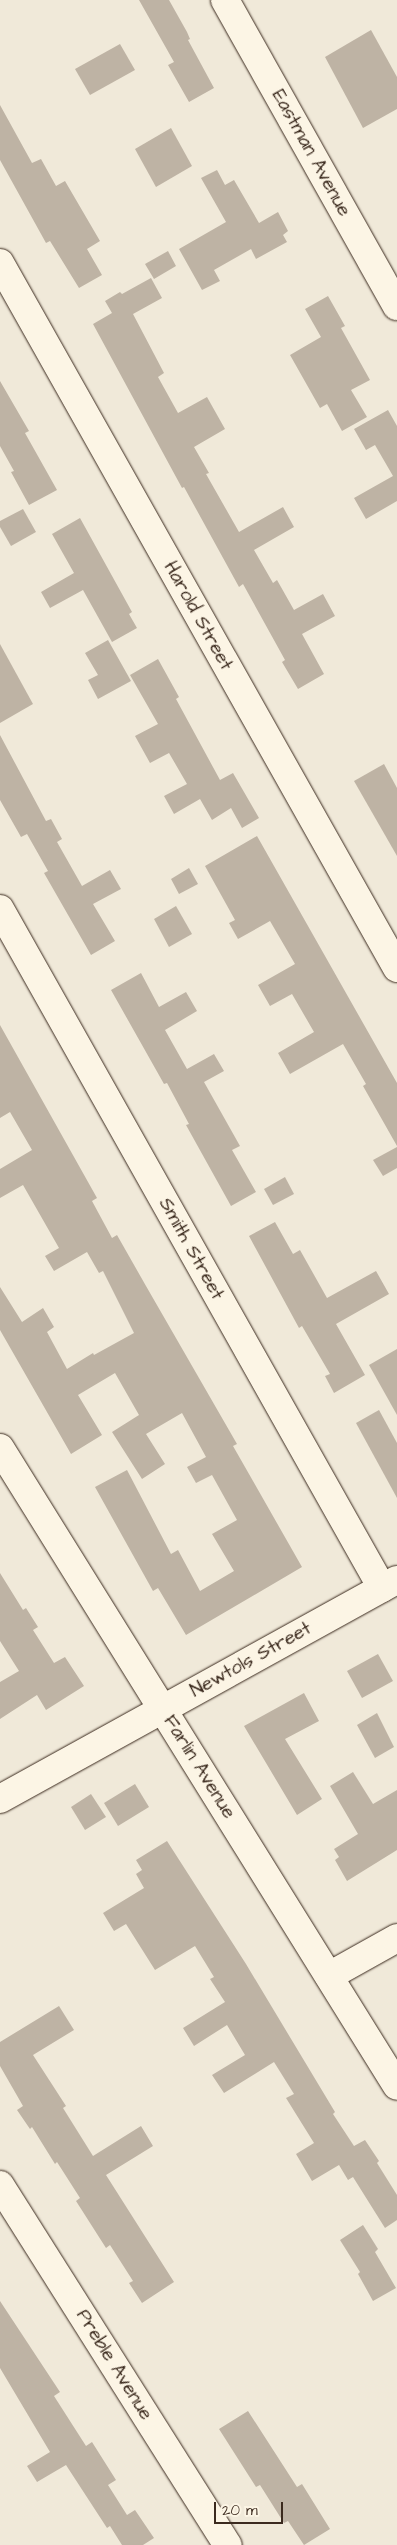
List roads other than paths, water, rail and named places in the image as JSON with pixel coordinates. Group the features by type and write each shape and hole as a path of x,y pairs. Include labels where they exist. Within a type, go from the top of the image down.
{"street":[{"name":"Eastman Avenue","path":"225,0 397,306"},
{"name":"Harold Street","path":"0,263 397,968"},
{"name":"Smith Street","path":"0,909 390,1584"},
{"name":"Farlin Avenue","path":"0,1448 397,2086"},
{"name":"Newtols Street","path":"0,1799 390,1584"},
{"path":"329,1976 397,1938"},
{"name":"Preble Avenue","path":"0,2185 228,2545"}]}
